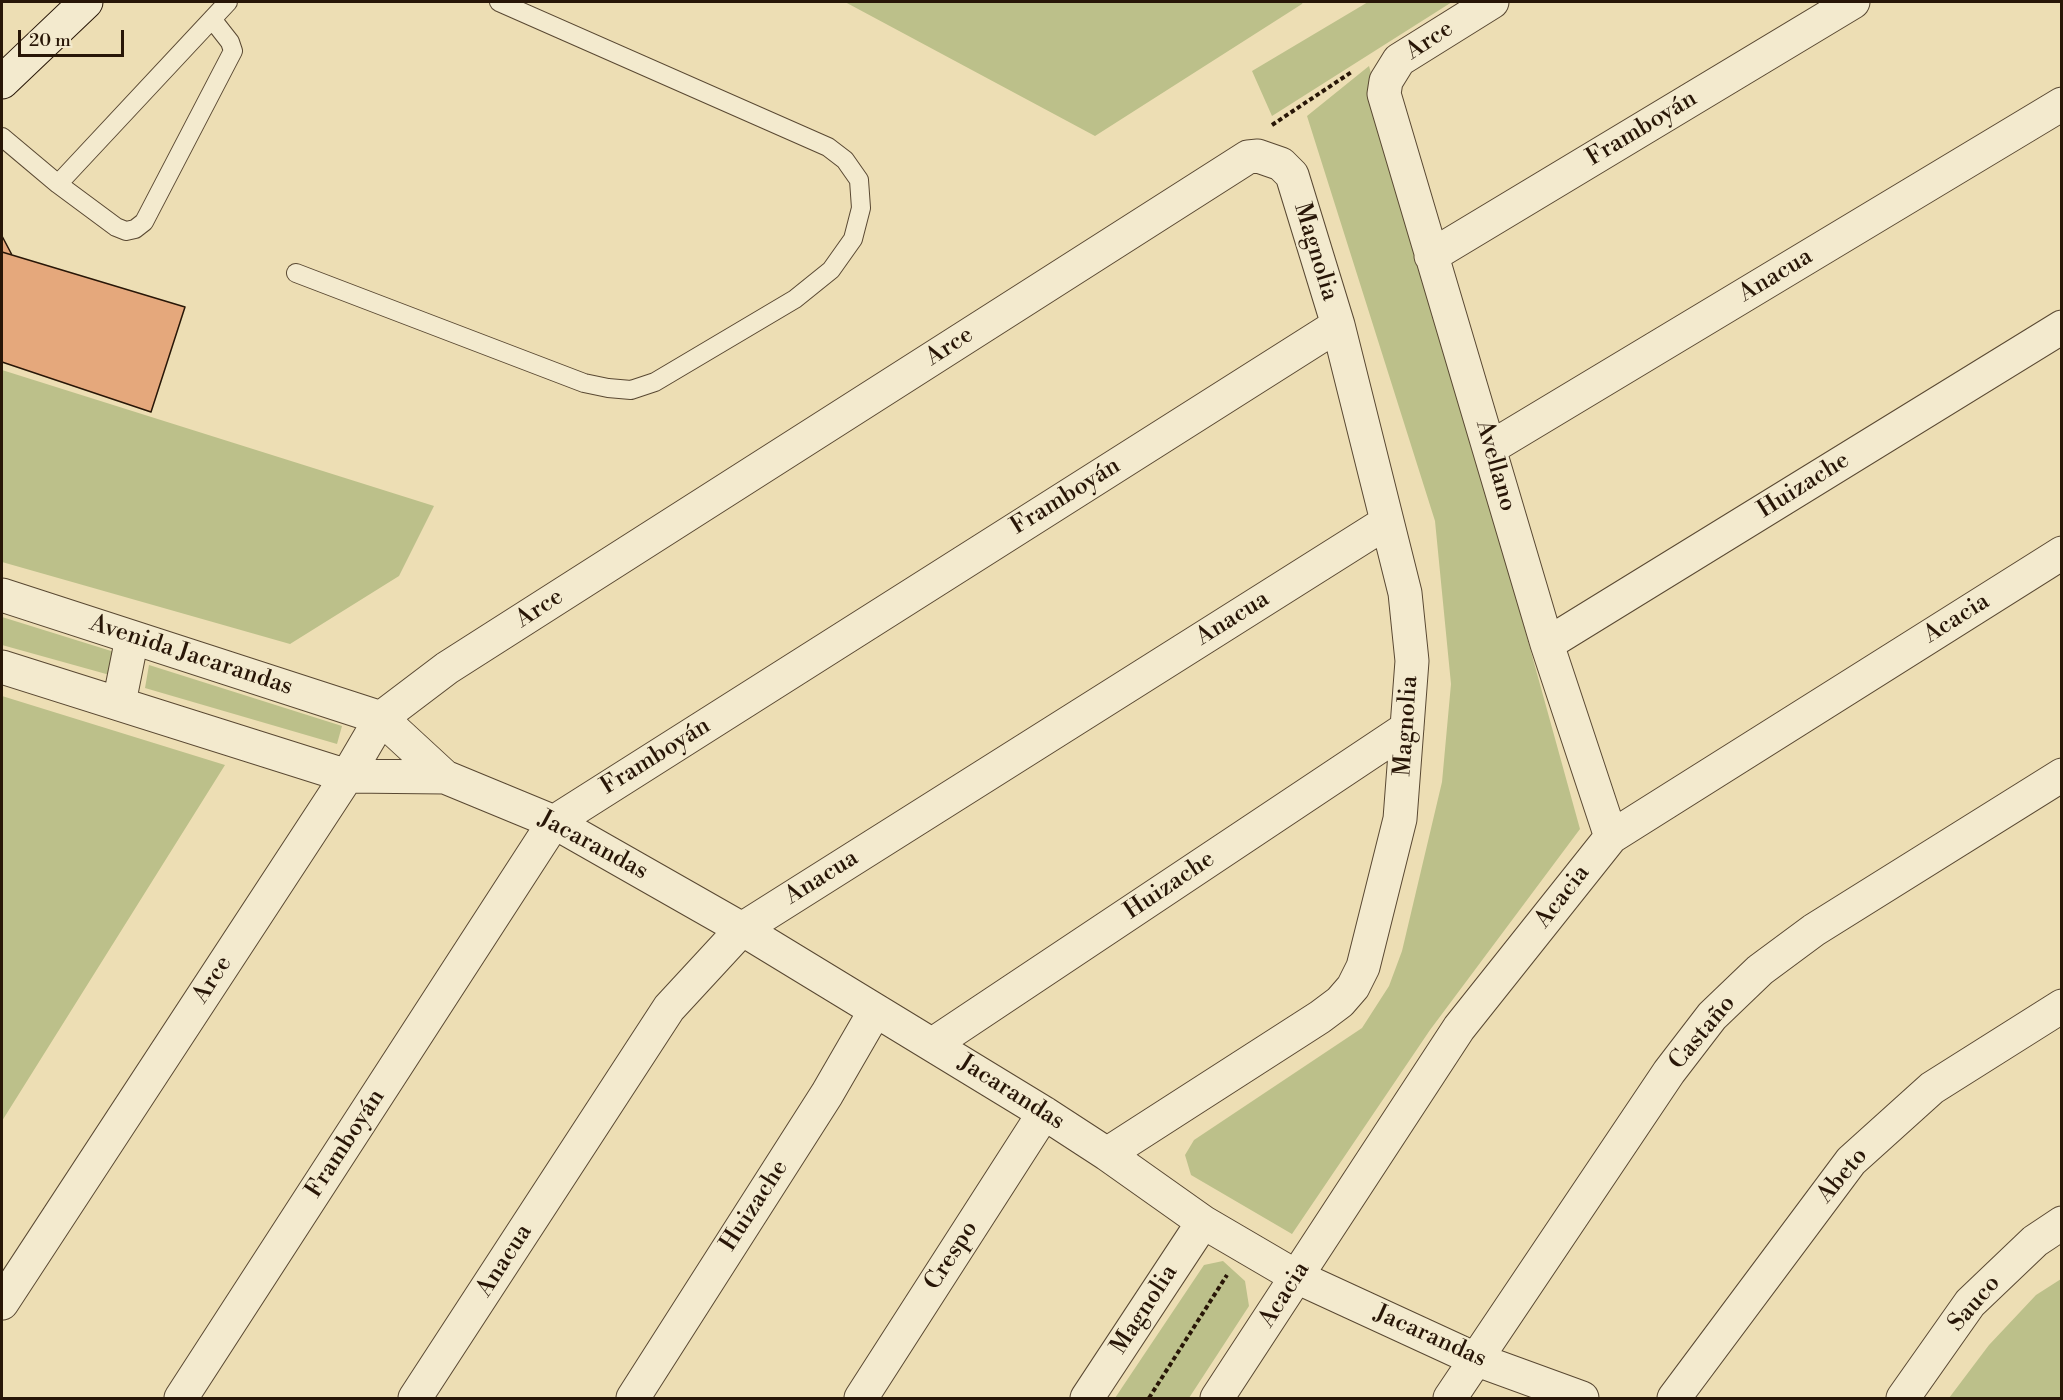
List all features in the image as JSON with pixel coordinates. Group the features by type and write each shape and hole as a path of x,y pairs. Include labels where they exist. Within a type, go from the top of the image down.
{"street":[{"path":"2,82 86,2"},
{"name":"Arce","path":"1384,94 1386,81 1400,60 1492,2"},
{"name":"Framboyán","path":"1431,256 1853,2"},
{"name":"Avellano","path":"1384,94 1547,644 1611,837"},
{"name":"Anacua","path":"1490,448 2061,104"},
{"name":"Arce","path":"2,1303 347,776 381,718 447,668 1248,157"},
{"name":"Magnolia","path":"1107,1154 1340,1002 1353,987 1363,967 1400,819 1412,661 1405,593 1338,325 1292,175 1281,164 1269,158 1248,157"},
{"name":"Framboyán","path":"181,1398 554,822 1338,325"},
{"name":"Huizache","path":"1547,644 2061,327"},
{"name":"Anacua","path":"415,1398 669,1008 742,929 1387,522"},
{"name":"Acacia","path":"1217,1398 1459,1028 1611,837 2061,553"},
{"name":"Avenida Jacarandas","path":"2,595 381,718"},
{"path":"119,703 132,638"},
{"path":"2,668 347,776"},
{"name":"Jacarandas","path":"381,718 445,777 554,822 742,929 1044,1113 1107,1154 1203,1222 1298,1277 1475,1359 1582,1398"},
{"name":"Huizache","path":"933,1044 1407,728"},
{"name":"Castaño","path":"1449,1398 1669,1072 1712,1016 1760,970 1814,930 2061,775"},
{"name":"Jacarandas","path":"347,776 445,777"},
{"name":"Abeto","path":"1674,1398 1851,1161 1932,1088 2061,1006"},
{"name":"Huizache","path":"633,1398 827,1094 875,1011"},
{"name":"Crespo","path":"861,1398 1044,1113"},
{"name":"Magnolia","path":"1087,1398 1203,1222"},
{"name":"Sauco","path":"1903,1398 1970,1304 2035,1241 2061,1223"}],"lane":[{"path":"58,184 228,2"},
{"path":"296,273 584,383 631,390 655,382 795,299 831,270 853,239 861,208 859,180 845,160 828,147 499,2"},
{"path":"2,137 58,184 116,227 126,231 135,229 144,222 233,51 231,42 212,19"}],"path":[{"path":"1248,157 1273,123 1377,55 1400,60"},
{"path":"1149,1398 1245,1246"}],"green space":[{"path":"845,2 1303,2 1095,136"},
{"path":"1368,2 1452,2 1272,116 1252,71"},
{"path":"1369,66 1580,829 1430,1030 1292,1234 1191,1175 1185,1155 1194,1140 1362,1028 1389,986 1402,951 1442,782 1451,684 1435,521 1307,116"},
{"path":"2,370 434,506 399,576 290,644 2,562"},
{"path":"2,617 124,655 117,677 2,645"},
{"path":"149,665 342,726 337,744 145,688"},
{"path":"2,696 225,765 2,1121"},
{"path":"1223,1261 1245,1281 1249,1306 1189,1398 1115,1398 1204,1265"},
{"path":"2061,1279 2061,1398 1949,1398 1989,1345 2036,1295"}],"building":[{"path":"2,236 12,255 2,252"},
{"path":"2,252 185,307 151,412 2,362"}]}
